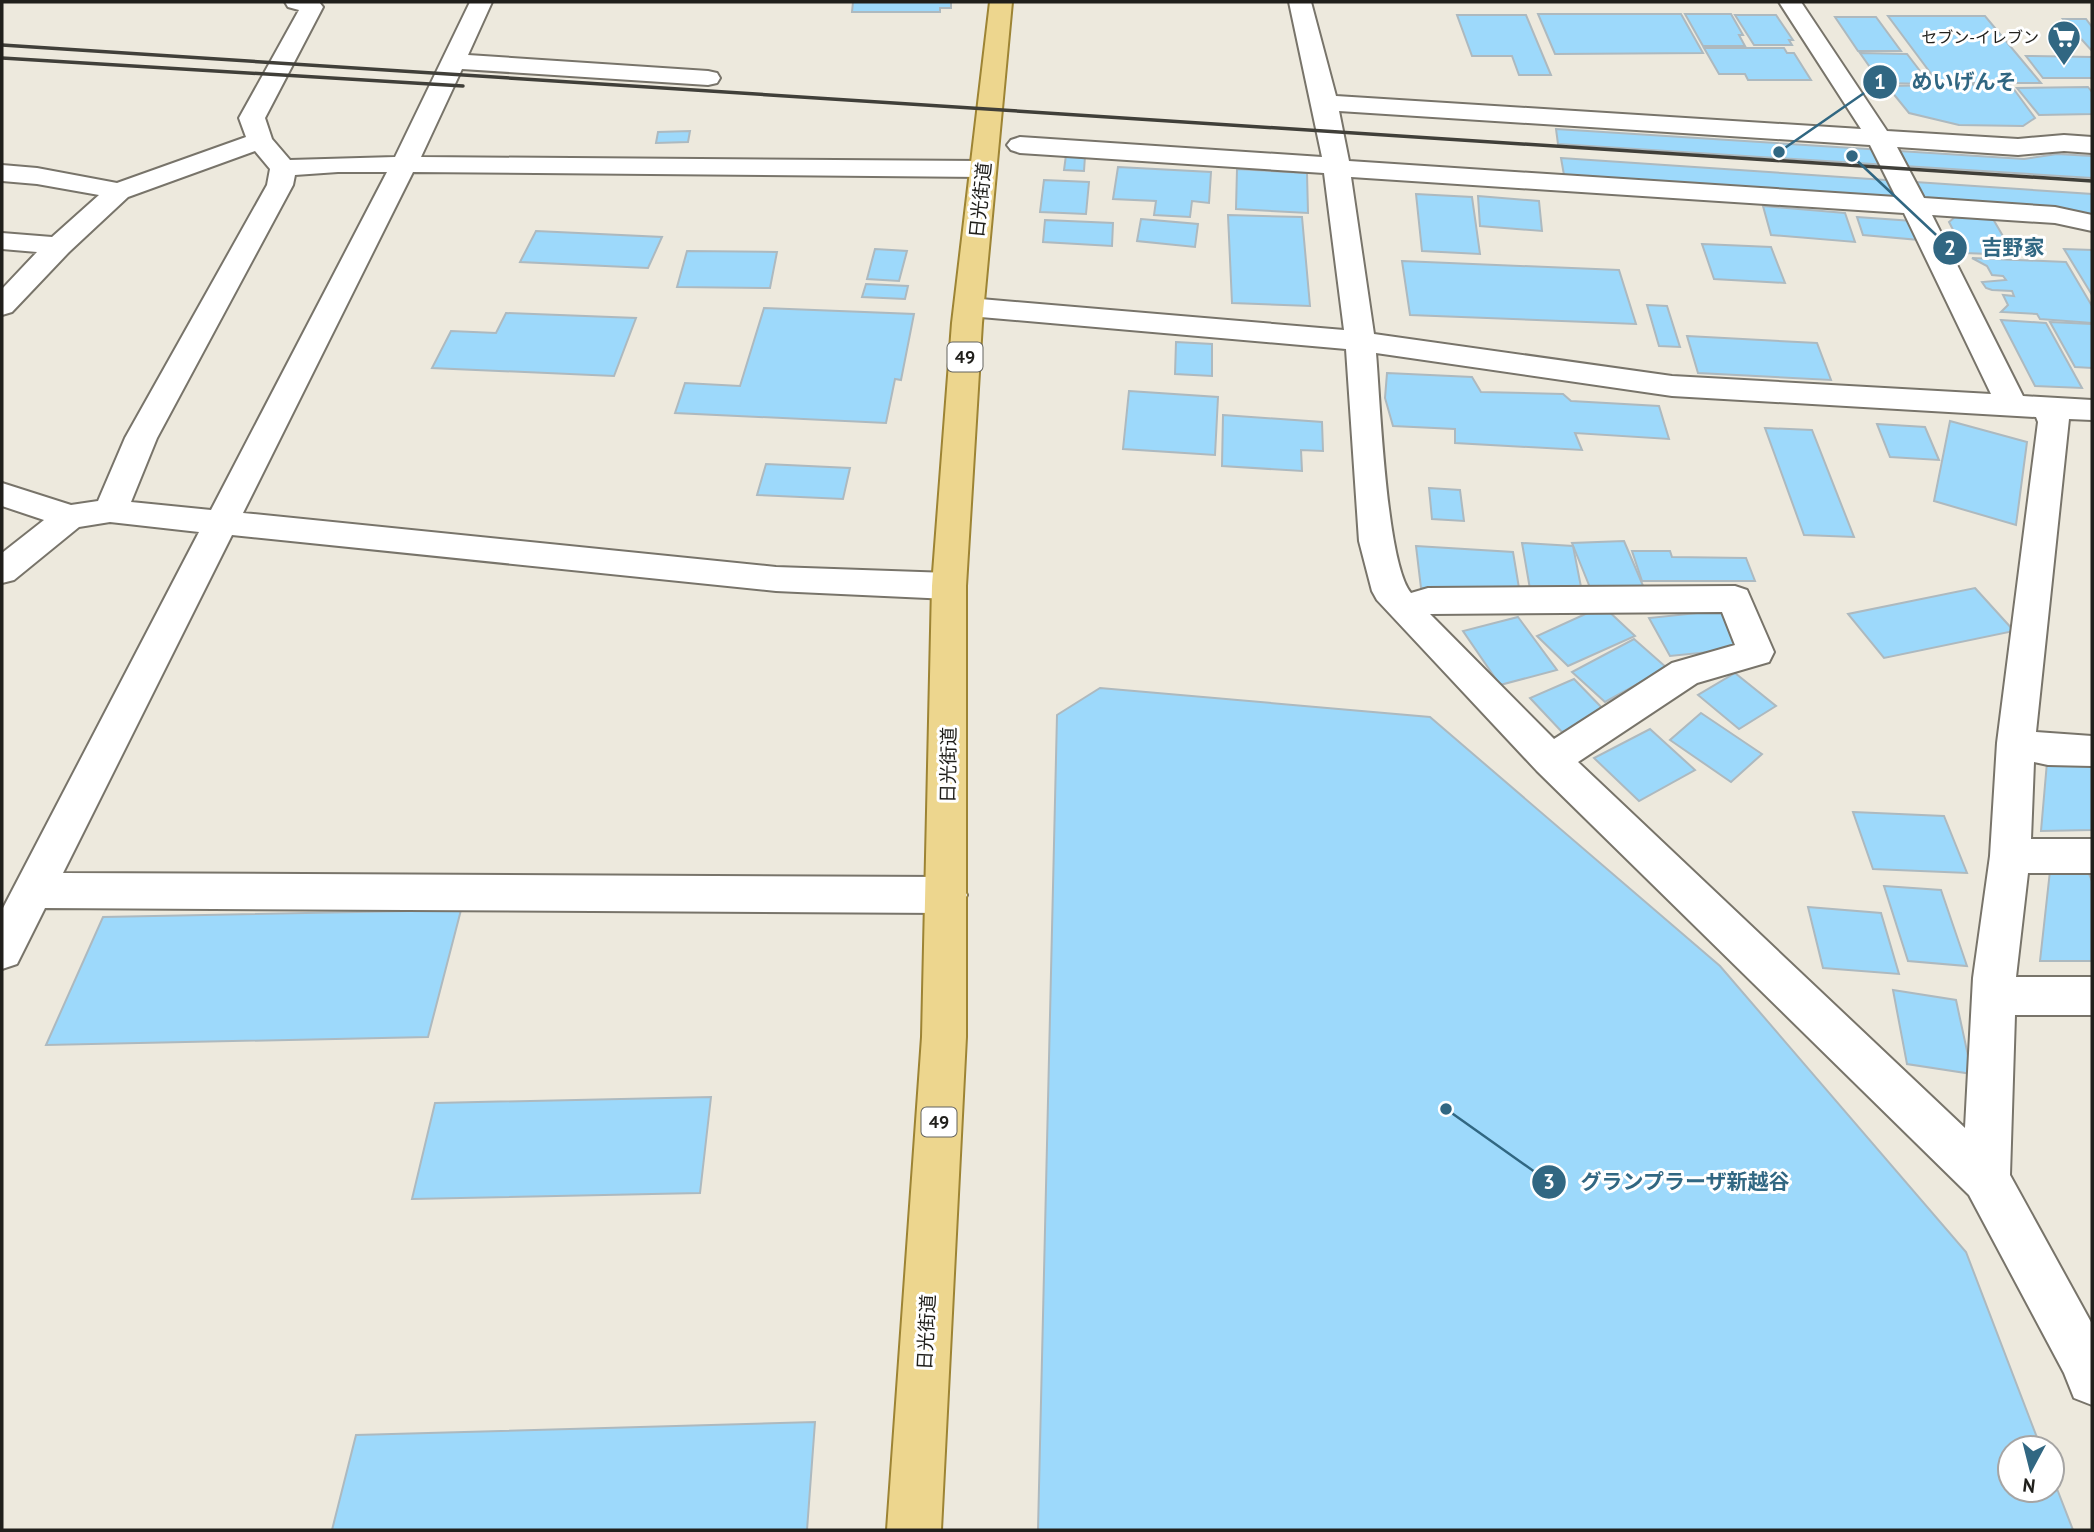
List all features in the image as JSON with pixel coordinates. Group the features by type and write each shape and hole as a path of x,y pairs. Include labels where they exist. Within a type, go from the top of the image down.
{"main road":[{"name":"日光街道","path":"914,1530 944,1037 949,586 968,307 1001,2"}],"street":[{"path":"283,168 260,141 252,118 312,7 296,2"},
{"path":"2,951 404,166 481,2"},
{"path":"1300,2 1325,103 1337,167 1360,341 1376,541 1389,591 1551,760 1986,1180 2082,1356 2092,1380"},
{"path":"1790,2 1879,138 2012,405"},
{"path":"453,61 708,78"},
{"path":"1325,103 2018,147 2064,143 2092,145"},
{"path":"2,306 59,246 119,191 260,141"},
{"path":"1020,145 2055,215 2092,223"},
{"path":"283,168 338,164 983,169"},
{"path":"110,511 141,438 280,185 283,168"},
{"path":"2,173 37,176 119,191"},
{"path":"2,241 59,246"},
{"path":"968,307 1360,341 1672,386 2092,410"},
{"path":"1986,1180 1994,996 2010,856 2016,743 2054,422 2049,408"},
{"path":"2,494 70,517 110,511 776,579 949,586"},
{"path":"2,571 70,517"},
{"path":"1403,608 1428,601 1735,599 1756,652 1685,673 1551,760"},
{"path":"2016,743 2048,750 2092,751"},
{"path":"2010,856 2092,856"},
{"path":"33,890 946,895"},
{"path":"1994,996 2092,996"}],"building":[{"path":"853,2 951,2 951,8 940,8 940,12 852,12"},
{"path":"1538,14 1681,14 1703,53 1555,54"},
{"path":"1685,14 1731,14 1743,35 1739,35 1745,46 1703,46"},
{"path":"1457,15 1526,15 1551,75 1519,75 1512,56 1472,56"},
{"path":"1735,15 1776,15 1793,40 1789,40 1792,45 1754,45"},
{"path":"1888,16 1985,16 2041,83 1938,83"},
{"path":"1835,17 1876,17 1901,51 1858,51"},
{"path":"2063,19 2086,19 2092,27 2092,51"},
{"path":"1704,48 1784,48 1787,53 1794,53 1811,80 1748,80 1745,74 1719,74"},
{"path":"1860,53 1907,54 1930,84 1881,83"},
{"name":"セブン-イレブン","path":"2026,56 2092,57 2092,78 2043,78"},
{"path":"2010,84 2035,118 2023,126 1959,125 1909,113 1887,86"},
{"path":"2088,87 2092,92 2092,114 2039,115 2017,88"},
{"path":"1556,129 2024,159 2057,154 2092,156 2092,178 1558,144"},
{"path":"690,131 688,142 656,143 658,132"},
{"path":"1066,155 1085,156 1084,171 1064,170"},
{"path":"1561,158 2092,194 2092,220 2051,211 1564,175"},
{"path":"1118,167 1211,172 1209,203 1192,201 1190,217 1154,215 1156,201 1113,199"},
{"path":"1237,169 1307,173 1308,213 1236,209"},
{"path":"1044,180 1089,182 1086,214 1040,212"},
{"path":"1416,194 1472,197 1480,254 1422,251"},
{"path":"1478,196 1539,201 1542,231 1480,226"},
{"path":"1763,206 1845,213 1855,242 1771,235"},
{"path":"1228,215 1302,217 1310,306 1232,303"},
{"path":"1857,217 1913,221 1920,240 1863,235"},
{"path":"1955,217 1993,219 2014,255 1965,253 1949,222"},
{"path":"1141,219 1198,224 1195,247 1137,241"},
{"path":"1045,220 1113,223 1112,246 1043,242"},
{"path":"536,231 662,237 648,268 520,262"},
{"path":"1702,244 1771,247 1785,283 1714,279"},
{"path":"875,249 907,251 899,281 867,279"},
{"path":"2064,249 2092,250 2092,295"},
{"path":"687,251 777,252 770,288 677,287"},
{"path":"1972,258 2066,262 2092,306 2092,323 2040,319 2037,314 2001,312 2008,305 2003,295 2014,296 2012,291 1986,288 1982,282 2006,280 2003,276 1992,275 1987,266"},
{"path":"1402,261 1619,270 1636,324 1410,315"},
{"path":"866,284 908,286 905,299 862,297"},
{"path":"1647,305 1667,306 1680,347 1659,346"},
{"path":"764,308 914,314 901,380 895,379 886,423 675,413 685,383 740,386"},
{"path":"506,313 636,318 614,376 432,368 451,331 496,333"},
{"path":"2001,320 2046,323 2082,388 2035,386"},
{"path":"2050,322 2092,324 2092,368 2075,367"},
{"path":"1687,336 1817,343 1831,380 1698,373"},
{"path":"1176,342 1212,344 1212,376 1175,374"},
{"path":"1387,373 1472,377 1481,392 1563,394 1571,401 1659,406 1669,439 1575,433 1582,450 1455,443 1455,429 1393,426 1385,398"},
{"path":"1129,391 1218,397 1215,455 1123,449"},
{"path":"1223,415 1322,422 1323,451 1301,450 1302,471 1222,466"},
{"path":"1950,421 2027,442 2016,525 1934,501"},
{"path":"1877,424 1925,427 1939,460 1890,457"},
{"path":"1765,428 1812,430 1854,537 1804,535"},
{"path":"766,464 850,468 843,499 757,495"},
{"path":"1429,488 1460,490 1464,521 1432,519"},
{"path":"1624,541 1644,588 1591,590 1572,543"},
{"path":"1522,543 1573,546 1582,592 1530,589"},
{"path":"1416,546 1513,552 1520,594 1421,588"},
{"path":"1632,551 1670,551 1672,557 1746,558 1755,581 1642,581"},
{"path":"1975,588 2014,631 1884,658 1848,614"},
{"path":"1603,606 1635,636 1568,666 1537,636"},
{"path":"1726,610 1749,648 1670,656 1649,618"},
{"path":"1518,617 1557,670 1500,685 1463,631"},
{"path":"1634,639 1667,668 1605,702 1572,672"},
{"path":"1735,673 1776,706 1739,729 1698,695"},
{"path":"1574,679 1607,713 1562,732 1530,698"},
{"path":"1100,688 1430,717 1720,966 1966,1252 2036,1434 1996,1434 1996,1504 2063,1504 2073,1530 1038,1530 1057,715"},
{"path":"1701,713 1762,754 1731,782 1670,740"},
{"path":"1650,729 1695,770 1639,801 1594,758"},
{"path":"2047,762 2092,762 2092,830 2041,831"},
{"path":"1853,812 1944,816 1967,873 1873,869"},
{"path":"2087,869 2092,881 2092,961 2040,961 2050,871"},
{"path":"1884,886 1941,890 1967,966 1908,961"},
{"path":"1808,907 1881,913 1899,974 1823,968"},
{"path":"461,910 428,1037 46,1045 103,917"},
{"path":"1893,990 1956,1000 1972,1074 1907,1064"},
{"path":"711,1097 700,1193 412,1199 435,1103"},
{"path":"815,1422 807,1530 332,1530 356,1435"}],"railway":[{"path":"2,45 2092,181"},
{"path":"2,58 463,86"}],"place":[{"name":"セブン-イレブン","path":"2064,67"},
{"name":"めいげんそ","path":"1779,152"},
{"name":"吉野家","path":"1852,156"},
{"name":"グランプラーザ新越谷","path":"1446,1109"}]}
